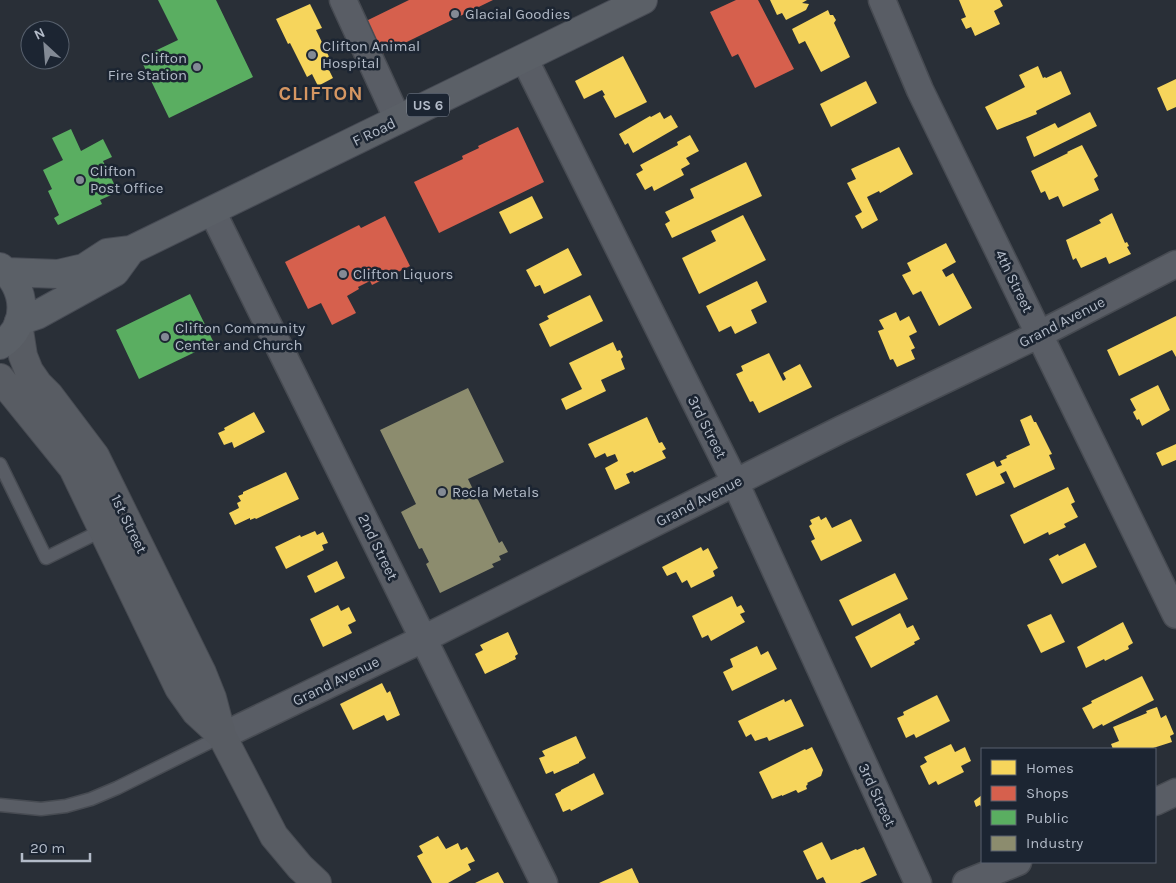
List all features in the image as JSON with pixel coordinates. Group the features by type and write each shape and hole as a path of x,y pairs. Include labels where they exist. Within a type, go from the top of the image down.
{"main road":[{"name":"F Road","path":"4,270 58,274 84,268 107,254 131,250 643,0"},
{"name":"F Road","path":"19,323 115,272 131,250"},
{"name":"US 6","path":"0,345 14,333 19,323 22,308 21,295 16,283 4,270"}],"street":[{"path":"343,0 398,120"},
{"name":"4th Street","path":"882,0 920,90 1176,615"},
{"name":"3rd Street","path":"524,58 735,482 918,883"},
{"name":"2nd Street","path":"212,210 544,883"},
{"name":"Grand Avenue","path":"222,736 423,639 735,482 1040,334 1176,264"},
{"name":"1st Street","path":"19,323 24,356 29,371 95,456 202,673 212,698 222,736 274,836 300,867 317,883"},
{"name":"1st Street","path":"0,378 73,468 179,688 196,712 222,736"},
{"path":"1156,802 1176,792"},
{"path":"966,883 1016,863"}],"lane":[{"path":"0,464 5,486 46,558 103,530"},
{"path":"0,805 41,809 66,806 91,799 222,736"}],"building: Homes":[{"path":"770,0 807,0 802,3 809,4 806,10 786,20 782,13 777,15"},
{"path":"959,0 1000,0 1003,6 994,11 1000,24 975,36 971,27 966,29 961,19 966,17"},
{"name":"Clifton Animal Hospital","path":"310,4 322,28 316,30 333,65 328,68 333,78 318,86 312,74 307,77 276,19"},
{"path":"828,10 830,15 833,15 836,20 834,23 850,57 821,72 805,41 799,44 792,29"},
{"path":"623,56 647,102 615,118 603,96 605,95 602,90 584,99 575,81"},
{"path":"1038,66 1043,78 1061,71 1071,94 1036,111 1037,114 997,130 985,107 1025,87 1019,75"},
{"path":"1176,79 1176,107 1167,111 1157,88"},
{"path":"866,81 877,103 831,127 820,104"},
{"path":"660,112 664,119 671,115 678,127 633,153 628,143 625,145 619,134"},
{"path":"1090,112 1097,126 1034,157 1026,137 1055,123 1058,128"},
{"path":"690,135 699,151 686,158 690,164 681,169 684,175 654,191 652,186 645,190 636,174 643,170 640,165 678,145 677,142"},
{"path":"1082,145 1098,176 1094,179 1099,190 1063,207 1058,196 1049,200 1045,191 1041,193 1031,171"},
{"path":"899,147 913,174 880,193 879,191 867,197 878,220 862,229 855,216 862,212 847,183 856,179 851,169"},
{"path":"746,162 762,196 672,238 665,224 670,221 665,212 694,198 690,189"},
{"path":"532,196 543,218 510,234 499,212"},
{"path":"1112,213 1125,243 1127,242 1129,246 1127,247 1131,254 1109,264 1106,257 1081,268 1076,258 1073,260 1066,240 1101,223 1099,220"},
{"path":"743,215 766,260 699,294 682,258 716,241 711,231"},
{"path":"946,243 956,262 942,270 946,277 953,273 972,308 939,326 921,291 913,295 902,275 911,271 907,263"},
{"path":"568,248 582,275 544,294 540,285 535,287 526,270"},
{"path":"757,281 767,302 751,310 757,323 735,334 731,326 719,332 706,306"},
{"path":"590,295 603,321 550,347 539,324 549,319 547,316"},
{"path":"896,312 900,321 909,316 917,332 909,336 915,348 911,350 915,359 897,367 893,359 890,360 878,331 884,329 879,320"},
{"path":"1176,316 1176,357 1172,350 1119,376 1107,350"},
{"path":"613,342 617,351 620,350 625,369 601,380 606,391 566,410 561,399 582,389 569,363"},
{"path":"769,353 783,381 786,379 783,373 800,364 812,387 759,413 753,401 750,402 736,374 743,371 741,366"},
{"path":"1158,385 1170,410 1142,426 1133,412 1136,410 1130,399"},
{"path":"254,412 265,432 234,448 232,442 224,445 218,433"},
{"path":"1031,415 1052,454 1049,455 1055,469 1014,488 1006,471 1000,474 1005,483 976,496 966,474 994,461 997,467 1002,465 1000,461 1007,458 1006,456 1030,445 1020,420"},
{"path":"647,417 659,443 662,442 666,449 662,451 666,458 634,473 633,471 626,474 630,483 615,490 605,468 618,461 615,454 607,457 605,453 595,458 588,444"},
{"path":"1176,444 1176,460 1162,466 1156,453"},
{"path":"286,472 299,499 256,519 250,520 250,518 235,525 229,513 239,508 237,503 241,501 238,496"},
{"path":"1068,487 1075,502 1071,504 1078,517 1064,524 1066,527 1049,535 1048,532 1024,544 1010,515"},
{"path":"819,516 821,520 826,517 832,528 851,519 862,541 821,561 811,541 815,539 809,526 812,524 810,520"},
{"path":"315,531 317,535 323,532 328,543 322,545 324,550 286,569 275,547 300,535 301,537"},
{"path":"1085,543 1097,567 1062,584 1049,559"},
{"path":"701,547 703,551 708,548 718,568 713,571 715,576 691,588 687,580 682,583 676,572 667,576 662,567"},
{"path":"337,561 345,578 315,593 307,576"},
{"path":"895,573 908,599 852,626 839,600"},
{"path":"732,596 737,607 741,605 745,612 740,614 745,622 711,641 708,635 702,638 692,616"},
{"path":"338,605 341,611 349,607 356,621 348,625 352,633 323,647 310,619"},
{"path":"900,613 907,628 913,625 920,639 914,642 915,644 871,668 855,637"},
{"path":"1051,614 1065,642 1041,653 1027,625"},
{"path":"1123,622 1133,643 1128,646 1129,649 1086,668 1077,647"},
{"path":"508,632 518,654 515,656 516,659 485,674 475,654 483,650 480,645"},
{"path":"757,646 761,655 768,651 777,669 732,691 723,672 733,667 730,659"},
{"path":"1142,676 1154,700 1103,726 1102,724 1093,729 1082,708 1092,703 1091,701"},
{"path":"382,683 387,693 390,691 400,715 387,721 384,715 353,730 340,704"},
{"path":"937,695 950,721 916,738 914,734 906,738 897,718 904,715 903,712"},
{"path":"784,699 785,702 791,699 804,726 769,741 767,737 755,741 751,734 746,737 738,721"},
{"path":"1157,707 1161,718 1166,715 1174,734 1170,736 1172,742 1153,748 1113,748 1111,744 1119,741 1113,727 1147,713 1146,711"},
{"path":"576,736 586,758 554,774 553,771 546,774 539,758 545,756 542,751"},
{"path":"951,744 955,752 965,747 971,761 961,766 964,772 938,785 936,781 929,785 920,766 927,762 924,757"},
{"path":"812,747 823,770 821,776 807,783 807,789 798,793 796,790 772,799 759,772"},
{"path":"594,773 604,794 571,811 570,809 563,812 555,794"},
{"path":"981,796 981,806 980,805 976,807 974,801"},
{"path":"438,836 446,849 458,843 461,850 467,847 475,861 468,864 471,870 448,883 432,883 417,856 423,853 419,846"},
{"path":"822,842 831,860 864,847 877,875 860,883 826,883 823,877 817,880 803,851"},
{"path":"632,868 639,883 599,883"},
{"path":"498,872 504,883 475,883"}],"building: Shops":[{"path":"409,0 493,0 380,55 364,22"},
{"path":"736,0 758,0 794,69 755,88 738,54 732,57 710,12"},
{"path":"518,127 544,182 439,233 414,182 463,159 462,156 479,148 478,146"},
{"name":"Clifton Liquors","path":"385,216 410,266 372,285 370,281 358,287 359,289 347,296 356,313 332,325 321,303 308,309 285,262 359,225 361,228"}],"building: Public":[{"name":"Clifton Fire Station","path":"158,0 216,0 253,77 169,118 140,58 178,40"},
{"name":"Clifton Post Office","path":"71,129 81,151 103,139 112,157 103,161 118,192 100,200 102,204 58,225 54,218 59,215 48,191 52,189 43,170 63,160 52,138"},
{"name":"Clifton Community Center and Church","path":"190,294 214,343 139,379 116,330"}],"building: Industry":[{"name":"Recla Metals","path":"468,388 504,462 468,479 499,543 502,541 508,552 499,556 501,560 492,564 494,567 440,593 426,564 429,562 422,548 419,549 401,512 416,504 380,430"}],"place":[{"name":"Glacial Goodies","path":"455,14"},
{"name":"Clifton Animal Hospital","path":"312,55"},
{"name":"Clifton Fire Station","path":"197,67"},
{"name":"Clifton Post Office","path":"80,180"},
{"name":"Clifton Liquors","path":"343,274"},
{"name":"Clifton Community Center and Church","path":"165,337"},
{"name":"Recla Metals","path":"442,492"}],"district":[{"name":"CLIFTON","path":"321,93"}]}
